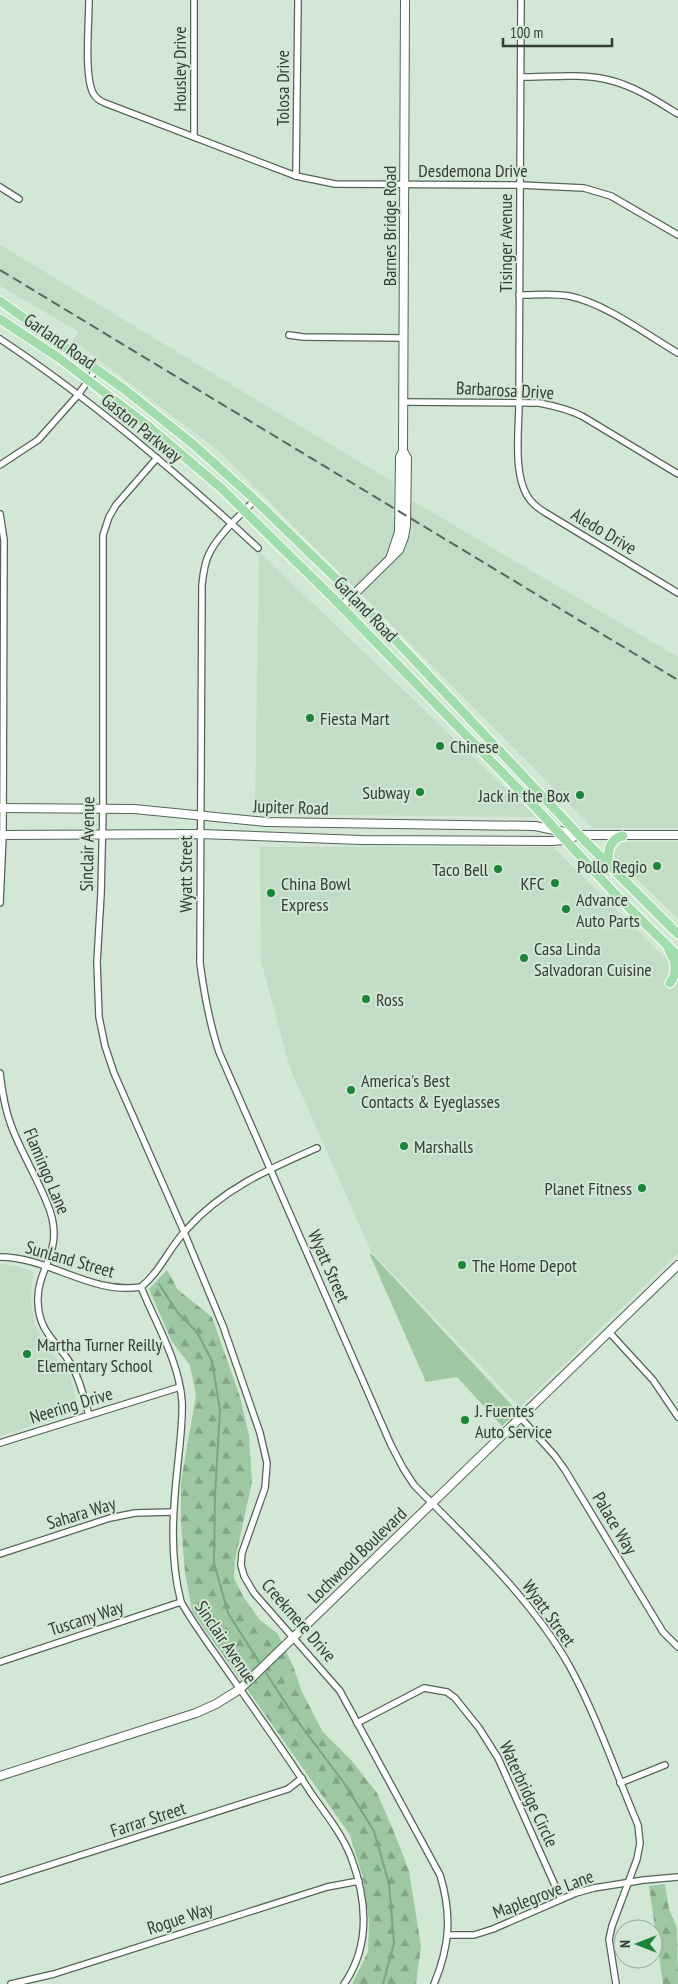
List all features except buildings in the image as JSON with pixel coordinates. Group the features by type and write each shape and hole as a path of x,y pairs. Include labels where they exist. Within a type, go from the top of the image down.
{"main road":[{"name":"Garland Road","path":"0,301 97,368 194,445 300,542 484,732 580,835 678,934"},
{"name":"Garland Road","path":"0,319 88,380 153,430 244,510 342,606 617,896 678,956"},
{"path":"401,669 412,658"},
{"path":"473,743 484,732"},
{"path":"608,864 608,852 611,843 616,837 623,836"},
{"path":"664,942 677,968 670,984"}],"street":[{"name":"Desdemona Drive","path":"89,0 90,86 98,100 105,103 296,176 335,184 570,186 597,191 623,202 678,235"},
{"name":"Housley Drive","path":"194,0 194,137"},
{"name":"Tolosa Drive","path":"296,176 298,0"},
{"name":"Barnes Bridge Road","path":"342,606 399,550 406,525 406,458 403,451 405,0"},
{"name":"Tisinger Avenue","path":"521,0 519,467 522,485"},
{"path":"521,77 581,77 609,80 628,86 676,113 678,105"},
{"path":"0,187 19,199"},
{"path":"519,295 570,296 586,301 678,353"},
{"path":"289,335 303,337 404,338"},
{"name":"Gaston Parkway","path":"0,339 78,395 157,458 258,548"},
{"path":"0,465 38,440 78,395 97,368"},
{"name":"Barbarosa Drive","path":"403,402 540,403 569,410 678,474"},
{"name":"Sinclair Avenue","path":"157,458 116,505 109,517 103,535 103,808 97,962 99,1017 105,1046 114,1073 184,1232"},
{"name":"Aledo Drive","path":"522,485 531,501 546,514 678,594"},
{"name":"Wyatt Street","path":"255,500 232,524 209,554 204,568 202,585 200,963 204,997 219,1052 391,1445 403,1468 414,1485 510,1584 532,1611 569,1667 588,1705 638,1825 640,1843 638,1859 612,1926 609,1939 616,1984"},
{"path":"0,514 4,540 0,903"},
{"name":"Jupiter Road","path":"2,808 134,809 201,814 254,822 534,826 580,835 678,835"},
{"path":"296,823 300,838"},
{"path":"433,825 441,840"},
{"name":"Jupiter Road","path":"2,835 102,836 200,834 300,838 565,840 580,835"},
{"name":"Flamingo Lane","path":"0,1074 11,1124 50,1211 55,1229 54,1242 39,1288 38,1303 42,1323 49,1338 72,1366 89,1415"},
{"path":"141,1287 155,1274 168,1253 202,1212 226,1193 270,1169 317,1148"},
{"name":"Creekmere Drive","path":"184,1232 223,1326 260,1433 267,1463 266,1488 242,1553 244,1576 254,1593 340,1691 440,1875 448,1913 448,1935 445,1954 434,1984"},
{"name":"Sunland Street","path":"0,1257 20,1260 116,1288 141,1287"},
{"name":"Lochwood Boulevard","path":"0,1776 196,1713 240,1690 678,1266"},
{"name":"Sinclair Avenue","path":"141,1287 174,1362 180,1387 182,1416 173,1512 175,1557 181,1602 302,1778 351,1856 358,1881 364,1921 364,1936 358,1960 344,1984"},
{"path":"609,1332 653,1380 678,1418"},
{"name":"Neering Drive","path":"0,1444 180,1387"},
{"name":"Palace Way","path":"521,1418 565,1470 664,1632 678,1647"},
{"name":"Sahara Way","path":"0,1554 110,1518 135,1513 173,1512"},
{"name":"Tuscany Way","path":"0,1662 181,1602"},
{"name":"Waterbridge Circle","path":"357,1723 424,1688 446,1692 455,1698 479,1728 498,1758 561,1899"},
{"path":"620,1783 665,1765"},
{"name":"Farrar Street","path":"0,1880 45,1868 288,1789 302,1778"},
{"name":"Maplegrove Lane","path":"448,1935 474,1935 494,1929 561,1899 594,1888 629,1882 678,1878"},
{"name":"Rogue Way","path":"11,1984 54,1974 327,1887 358,1881"}],"shaded area":[{"path":"0,245 393,482 393,524 409,534 411,500 678,657 678,828 593,828 220,452 73,340 79,332 0,286"},
{"path":"259,552 536,817 255,814"},
{"path":"622,842 678,842 678,919 613,855"},
{"path":"260,847 553,847 678,971 678,1253 520,1407 371,1251 290,1068 261,961"},
{"name":"Martha Turner Reilly Elementary School","path":"0,1264 18,1266 33,1272 31,1299 34,1323 45,1344 70,1376 79,1411 0,1436"}],"green space":[{"path":"371,1253 518,1412 502,1426 457,1377 426,1382 370,1255"},
{"path":"167,1270 178,1290 212,1317 240,1397 249,1435 252,1482 235,1560 234,1578 244,1598 260,1620 278,1634 293,1666 302,1692 323,1732 351,1760 377,1793 409,1871 421,1946 416,1984 352,1984 368,1952 369,1922 363,1878 350,1835 192,1611 185,1572 181,1524 181,1482 196,1395 190,1365 172,1342 149,1289"},
{"path":"665,1884 669,1909 677,1928 678,1984 663,1984 661,1969 663,1969 663,1919 654,1919 649,1886"}],"waterway":[{"path":"159,1284 178,1313 197,1332 212,1361 220,1410 215,1494 214,1563 228,1613 259,1662"},
{"path":"266,1673 296,1719 344,1783 374,1831 389,1884 394,1943 383,1984"}],"railway":[{"path":"0,270 678,680"}],"place":[{"name":"Fiesta Mart","path":"310,718"},
{"name":"Chinese","path":"440,746"},
{"name":"Subway","path":"420,792"},
{"name":"Jack in the Box","path":"580,795"},
{"name":"Pollo Regio","path":"657,866"},
{"name":"Taco Bell","path":"498,869"},
{"name":"KFC","path":"555,883"},
{"name":"China Bowl Express","path":"271,893"},
{"name":"Advance Auto Parts","path":"566,909"},
{"name":"Casa Linda Salvadoran Cuisine","path":"524,958"},
{"name":"Ross","path":"366,999"},
{"name":"America's Best Contacts & Eyeglasses","path":"351,1090"},
{"name":"Marshalls","path":"404,1146"},
{"name":"Planet Fitness","path":"642,1188"},
{"name":"The Home Depot","path":"462,1265"},
{"name":"Martha Turner Reilly Elementary School","path":"27,1354"},
{"name":"J. Fuentes Auto Service","path":"465,1420"}]}
